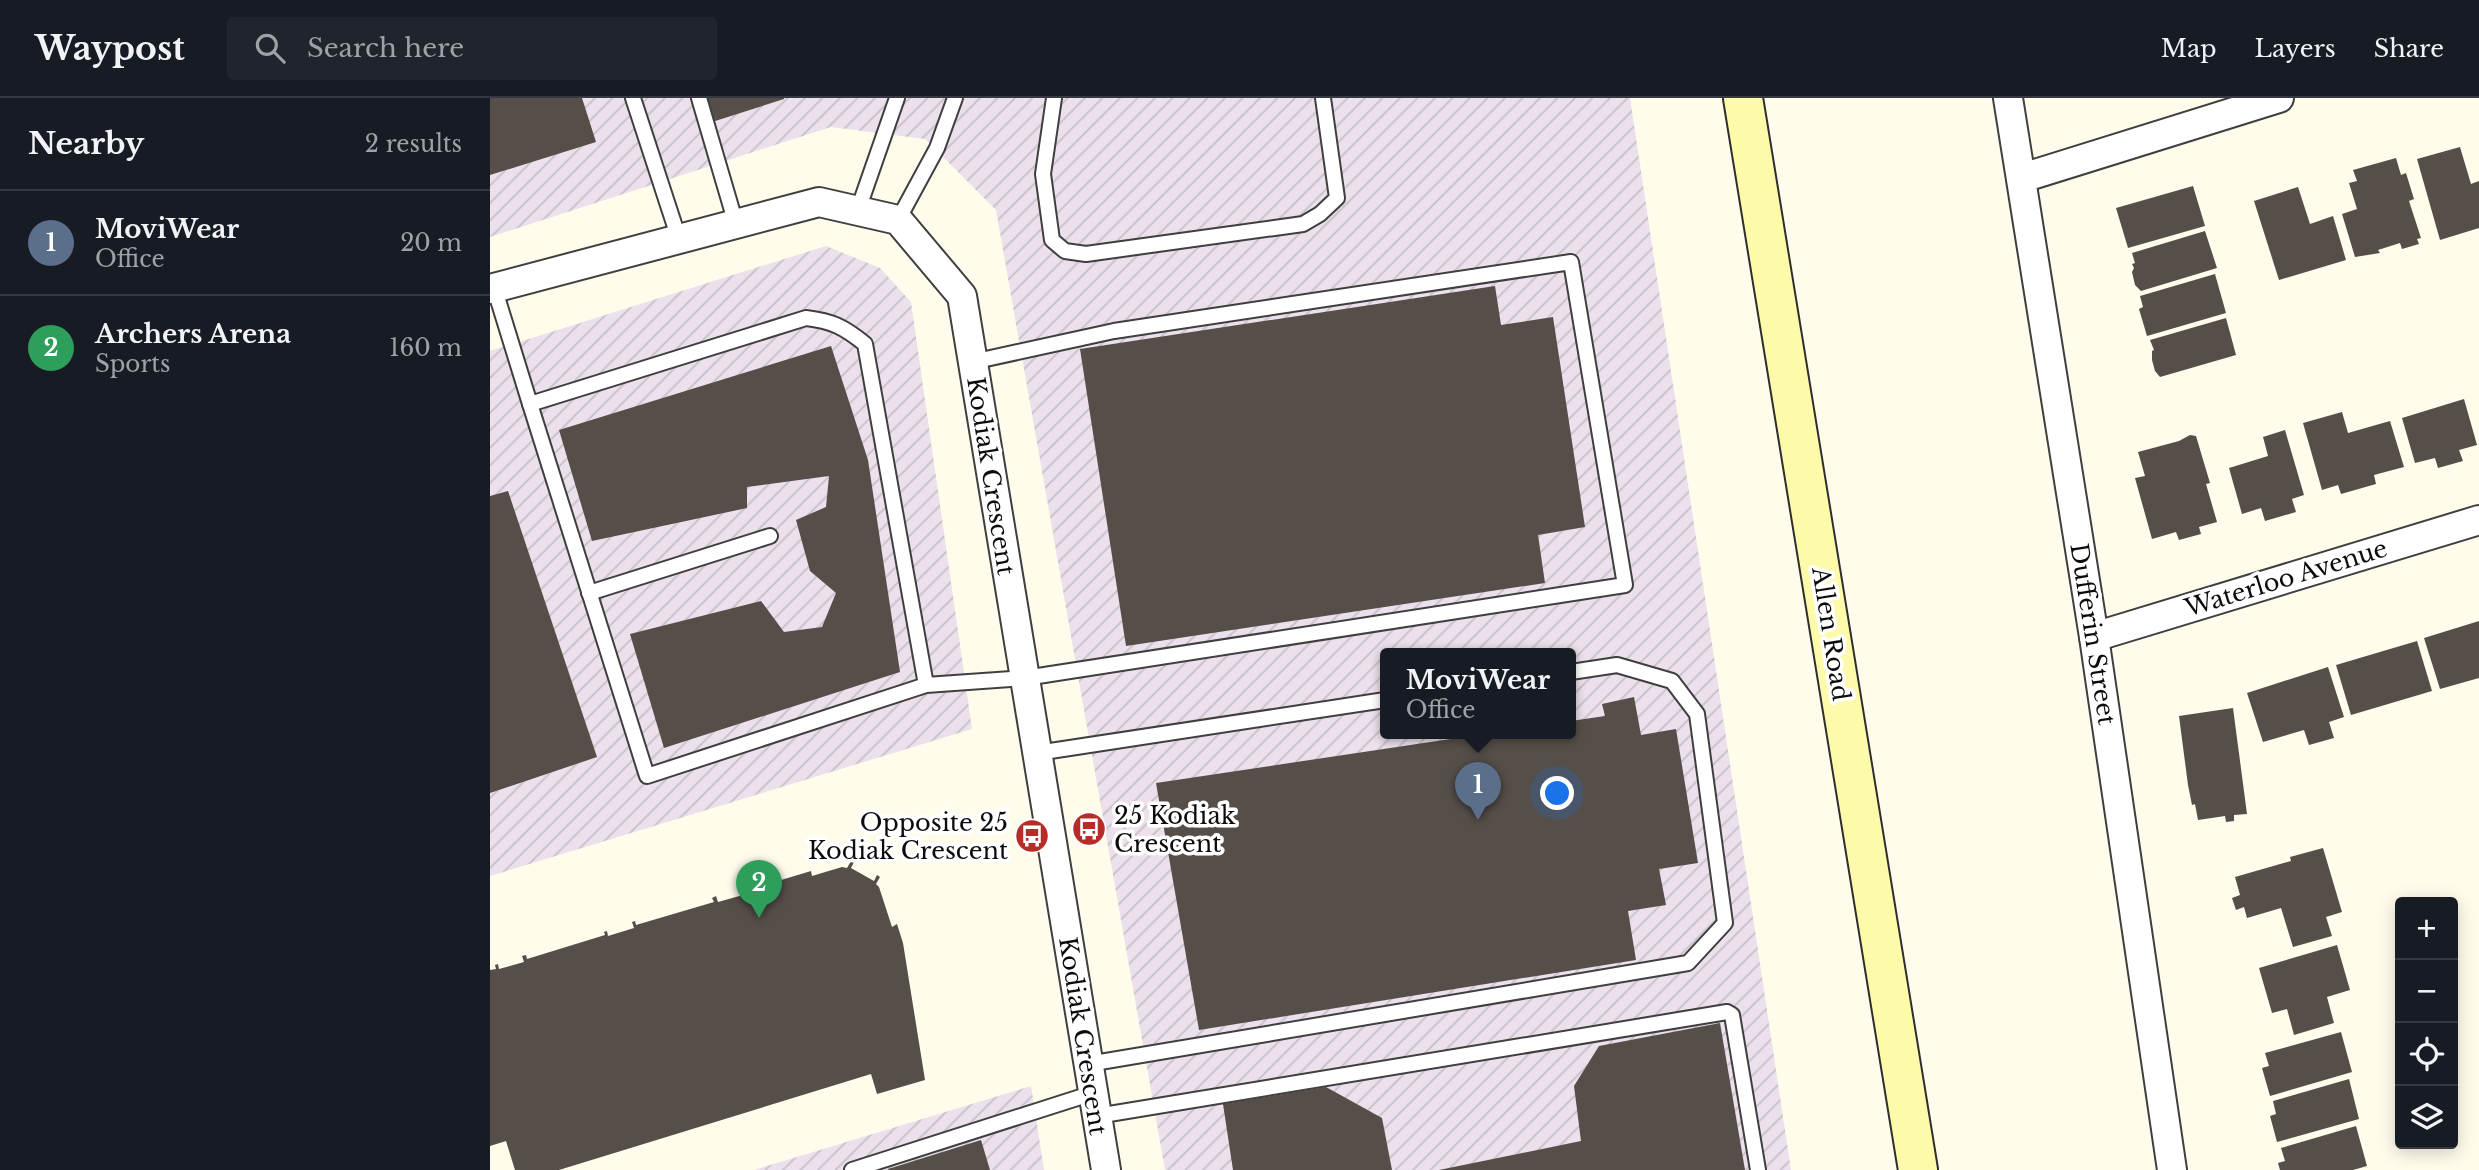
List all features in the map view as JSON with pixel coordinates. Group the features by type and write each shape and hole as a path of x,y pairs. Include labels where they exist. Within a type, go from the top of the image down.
{"main road":[{"name":"Allen Road","path":"1743,98 1918,1170"}],"street":[{"name":"Dufferin Street","path":"2008,98 2094,637 2172,1170"},
{"path":"2022,178 2279,98"},
{"path":"492,288 820,202 898,220"},
{"name":"Kodiak Crescent","path":"898,220 962,296 1106,1170"},
{"name":"Waterloo Avenue","path":"2094,637 2479,520"}],"lane":[{"path":"633,98 679,239"},
{"path":"699,98 736,224"},
{"path":"859,211 897,98"},
{"path":"898,220 937,149 955,98"},
{"path":"1054,98 1043,174 1052,240 1065,251 1086,254 1303,224 1320,214 1337,198 1322,98"},
{"path":"492,288 647,776 926,685 1025,678 1625,585 1571,262 1114,331 972,362"},
{"path":"530,404 806,318 829,321 849,331 865,344 926,685"},
{"path":"589,593 770,536"},
{"path":"1088,1064 1688,963 1725,923 1697,714 1672,681 1617,665 1576,671"},
{"path":"1037,753 1380,701"},
{"path":"852,1170 1095,1105 1727,1012 1732,1014 1758,1170"}],"shaded area":[{"path":"490,98 1630,98 1791,1170 1165,1170 996,210 925,139 831,127 490,237"},
{"path":"826,246 880,268 911,302 972,729 490,876 490,351"},
{"path":"1031,1086 1044,1170 754,1170"}],"building":[{"path":"490,98 582,98 596,142 490,175"},
{"path":"706,98 784,98 784,99 712,122"},
{"path":"2460,147 2471,184 2479,181 2479,228 2440,240 2417,159"},
{"path":"2396,158 2401,175 2406,173 2414,199 2409,201 2421,238 2417,239 2419,244 2402,249 2400,243 2378,250 2380,253 2355,257 2342,214 2357,209 2349,183 2357,181 2353,170"},
{"path":"2193,186 2205,226 2128,248 2116,208"},
{"path":"2298,187 2310,224 2333,216 2346,260 2279,280 2254,201"},
{"path":"2205,231 2217,268 2141,291 2135,285 2132,253"},
{"path":"2215,274 2226,313 2147,336 2139,309 2143,307 2140,296"},
{"path":"1495,286 1501,325 1553,317 1585,527 1538,535 1545,583 1126,646 1080,349"},
{"path":"2226,318 2236,355 2160,377 2155,371 2152,360 2154,350 2150,340"},
{"path":"831,346 868,460 900,672 664,748 630,634 761,601 784,632 822,627 836,593 810,571 796,520 826,507 829,476 747,487 747,508 592,541 559,430"},
{"path":"2464,399 2477,445 2459,450 2463,461 2438,468 2435,458 2415,463 2402,418"},
{"path":"2342,412 2348,433 2390,421 2404,467 2374,475 2376,484 2341,494 2338,485 2322,490 2303,423"},
{"path":"2285,430 2304,495 2292,499 2296,512 2265,521 2261,508 2242,514 2229,468 2268,456 2263,437"},
{"path":"2190,435 2196,436 2210,483 2206,484 2217,522 2199,527 2201,534 2179,540 2176,532 2152,539 2135,478 2145,476 2138,452 2179,441"},
{"path":"508,491 597,757 490,793 490,496"},
{"path":"2479,621 2479,678 2440,689 2424,638"},
{"path":"2417,641 2432,691 2351,715 2336,665"},
{"path":"2328,667 2344,717 2329,722 2334,738 2309,745 2304,730 2263,742 2247,693"},
{"path":"1634,697 1641,735 1676,729 1698,863 1659,869 1666,905 1628,911 1636,960 1199,1030 1156,783 1451,739 1576,739 1576,720 1605,716 1602,704"},
{"path":"2233,708 2247,814 2234,815 2234,821 2226,822 2225,816 2198,820 2188,785 2179,716"},
{"path":"2323,848 2342,912 2326,917 2332,936 2293,947 2281,908 2247,918 2244,907 2236,910 2232,898 2240,895 2235,877 2291,861 2290,857"},
{"path":"851,861 854,862 851,868 874,881 877,875 880,877 876,884 892,927 897,924 903,943 925,1080 877,1094 871,1074 559,1170 515,1170 506,1141 490,1146 490,970 496,969 495,965 498,964 499,969 524,962 522,956 526,955 527,959 605,935 604,932 607,931 608,936 634,928 632,922 635,921 636,925 714,902 712,898 716,896 718,902 743,895 741,888 745,891 811,871 812,876 847,868"},
{"path":"2337,945 2350,990 2327,997 2334,1023 2294,1035 2287,1009 2272,1013 2259,968"},
{"path":"1720,1023 1745,1170 1439,1170 1581,1141 1574,1086 1599,1046"},
{"path":"2341,1032 2352,1072 2270,1096 2262,1068 2269,1066 2265,1053"},
{"path":"2349,1079 2359,1119 2277,1142 2270,1116 2276,1114 2273,1101"},
{"path":"1326,1087 1382,1118 1392,1170 1233,1170 1223,1104"},
{"path":"2356,1126 2367,1166 2353,1170 2280,1170 2278,1163 2285,1161 2281,1148"},
{"path":"981,1140 990,1170 888,1170 888,1169"}],"place":[{"name":"MoviWear","path":"1478,820"},
{"name":"25 Kodiak Crescent","path":"1089,829"},
{"name":"Opposite 25 Kodiak Crescent","path":"1032,836"},
{"name":"Archers Arena","path":"759,918"}]}
